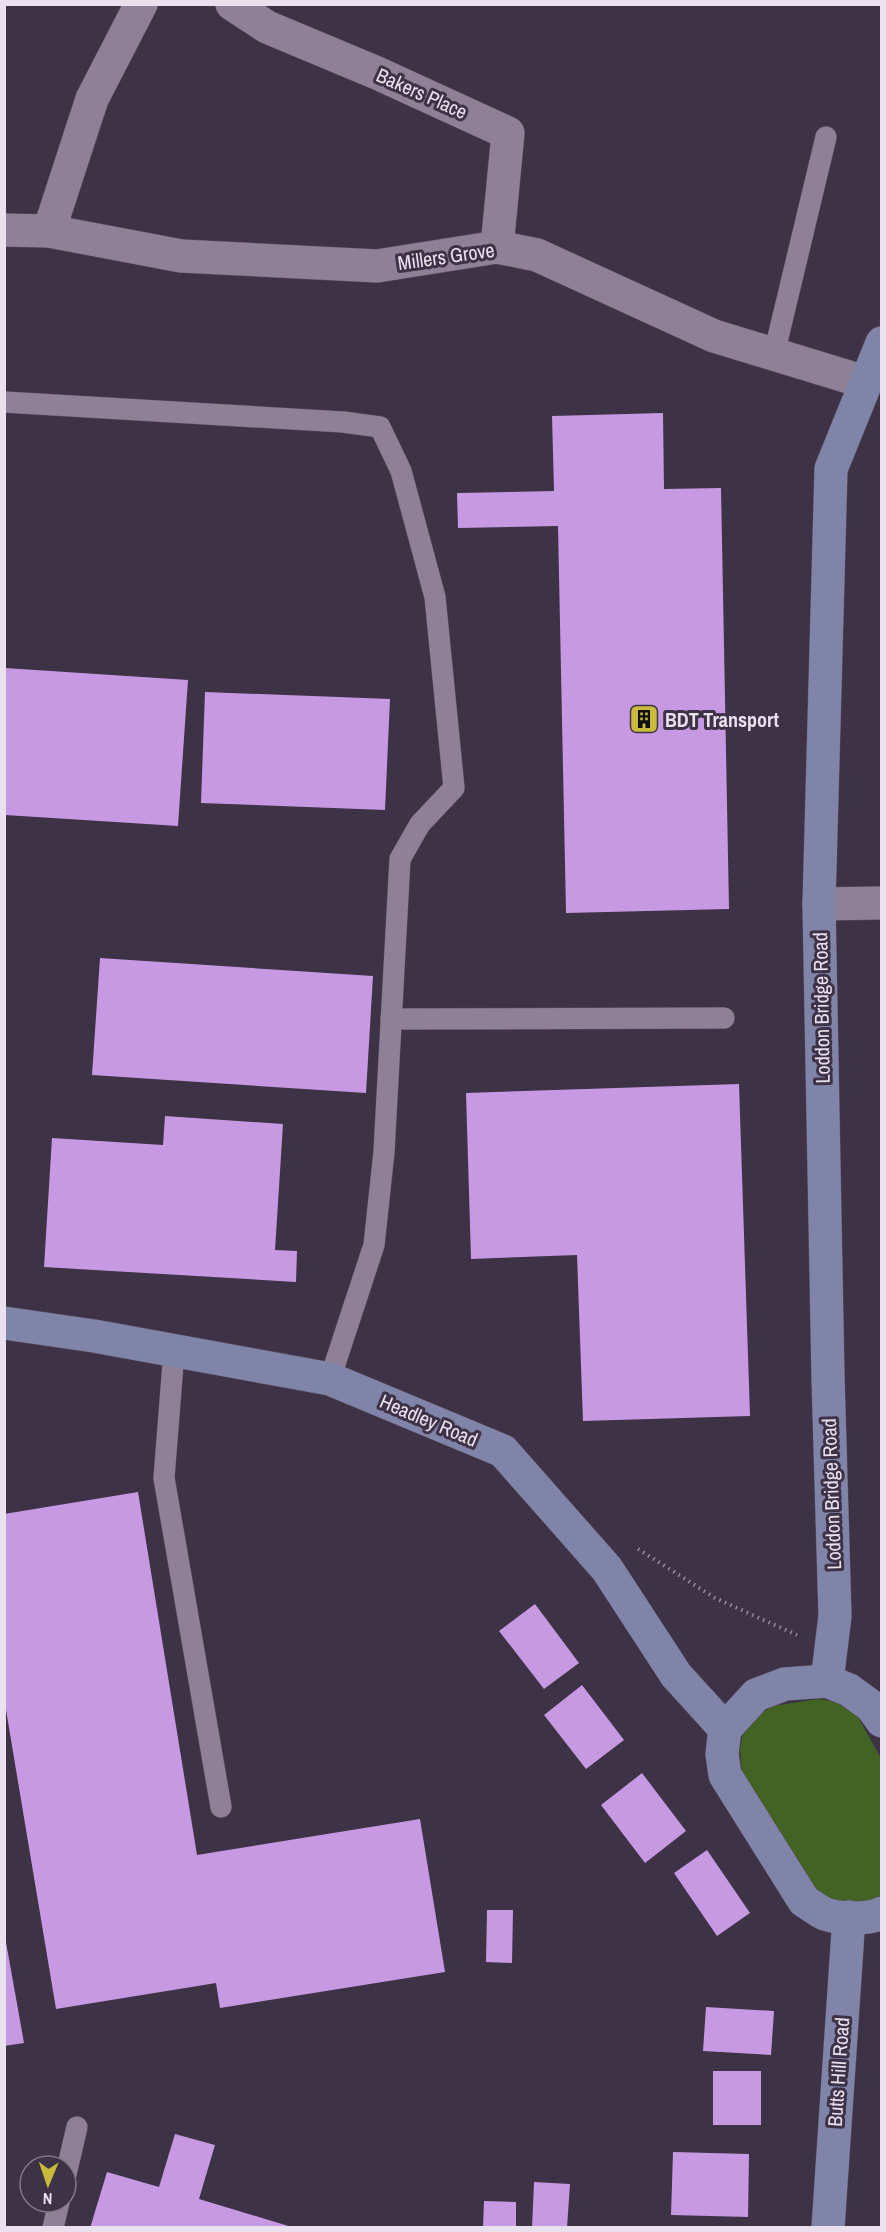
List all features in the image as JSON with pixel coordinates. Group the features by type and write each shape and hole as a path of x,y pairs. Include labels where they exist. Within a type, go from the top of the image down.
{"street":[{"path":"49,231 92,99 141,4"},
{"name":"Bakers Place","path":"232,4 267,27 377,73 508,133 497,247"},
{"name":"Millers Grove","path":"4,230 49,231 181,256 376,266 497,247 537,255 714,336 865,382"},
{"name":"Loddon Bridge Road","path":"829,1666 835,1616 827,1365 819,904 831,469 882,343"},
{"path":"819,904 882,903"},
{"name":"Headley Road","path":"4,1323 330,1379 503,1451 607,1569 676,1676 725,1729"},
{"path":"882,1721 871,1706 849,1690 829,1666 756,1695 725,1729 722,1754 725,1775 804,1901 826,1914 849,1917 875,1916 882,1913"},
{"name":"Butts Hill Road","path":"828,2228 849,1917"}],"lane":[{"path":"774,354 826,137"},
{"path":"4,402 343,422 380,427 400,471 435,597 454,788 420,824 400,860 384,1152 374,1245 330,1379"},
{"path":"391,1018 724,1017"},
{"path":"174,1351 164,1478 221,1807"},
{"path":"71,2154 77,2127"}],"path":[{"path":"636,1547 829,1666"}],"green space":[{"path":"818,1699 838,1702 855,1712 881,1758 881,1895 865,1903 846,1905 816,1893 742,1772 740,1749 743,1733 755,1717 773,1706"}],"building":[{"name":"BDT Transport","path":"663,413 664,489 721,488 729,909 566,913 558,526 458,528 457,493 554,491 552,416"},
{"path":"5,668 188,680 178,826 5,815"},
{"path":"205,692 390,699 385,810 201,803"},
{"path":"100,958 373,976 366,1093 92,1075"},
{"path":"739,1084 750,1416 583,1421 577,1255 471,1259 466,1093"},
{"path":"165,1116 283,1124 275,1250 297,1251 296,1282 44,1267 52,1138 163,1145"},
{"path":"138,1492 197,1855 420,1819 445,1972 220,2008 216,1983 56,2009 4,1698 4,1514"},
{"path":"535,1604 579,1663 544,1689 499,1631"},
{"path":"582,1685 624,1740 586,1769 544,1715"},
{"path":"642,1773 686,1831 645,1863 601,1805"},
{"path":"707,1850 750,1913 717,1936 674,1873"},
{"path":"487,1910 513,1910 512,1963 486,1962"},
{"path":"4,1931 24,2043 4,2046"},
{"path":"706,2007 774,2011 771,2055 703,2051"},
{"path":"713,2071 761,2071 761,2125 713,2125"},
{"path":"175,2134 215,2145 199,2199 295,2228 90,2228 107,2172 159,2187"},
{"path":"673,2152 749,2154 748,2217 671,2215"},
{"path":"534,2182 570,2184 567,2228 532,2228"},
{"path":"484,2201 516,2202 516,2228 483,2228"}],"place":[{"name":"BDT Transport","path":"644,719"}]}
